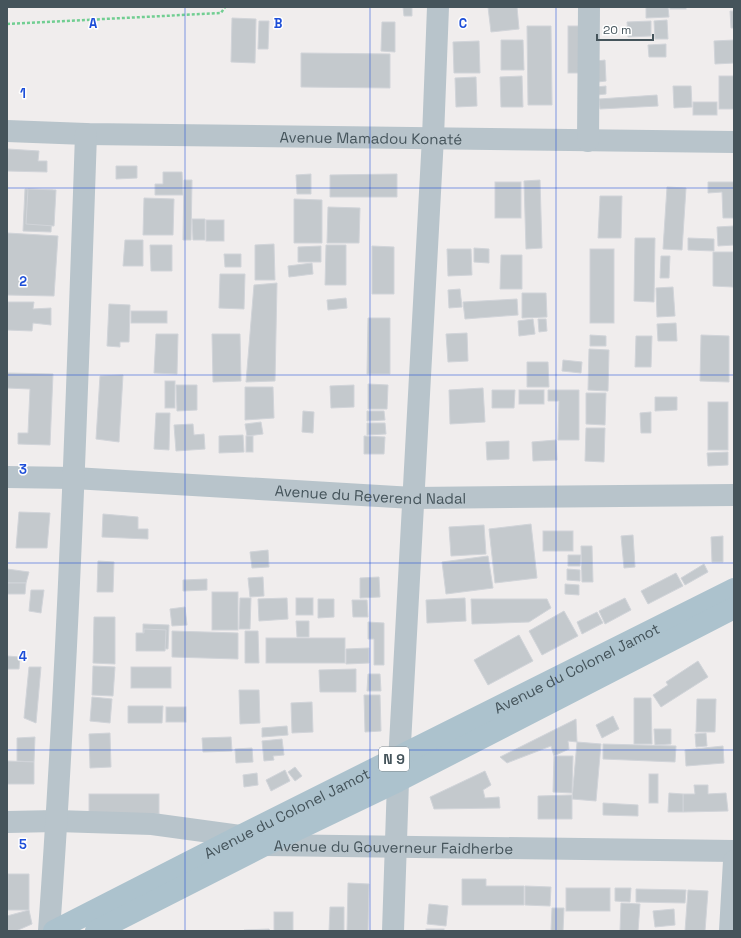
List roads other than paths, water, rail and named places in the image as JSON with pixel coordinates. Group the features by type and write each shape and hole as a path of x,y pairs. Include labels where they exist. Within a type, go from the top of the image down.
{"main road":[{"name":"Avenue du Colonel Jamot","path":"54,931 240,836 734,590"},
{"name":"Avenue du Colonel Jamot","path":"96,931 265,845 398,781 734,608"}],"street":[{"path":"392,931 398,781 433,138 438,7"},
{"path":"588,141 589,7"},
{"name":"Avenue Mamadou Konaté","path":"7,131 86,134 734,142"},
{"path":"49,931 57,821 74,478 86,134"},
{"name":"Avenue du Reverend Nadal","path":"7,477 74,478 413,498 734,495"},
{"name":"Avenue du Gouverneur Faidherbe","path":"7,822 57,821 152,824 240,836 265,845 734,851"},
{"path":"730,931 734,861"}]}
